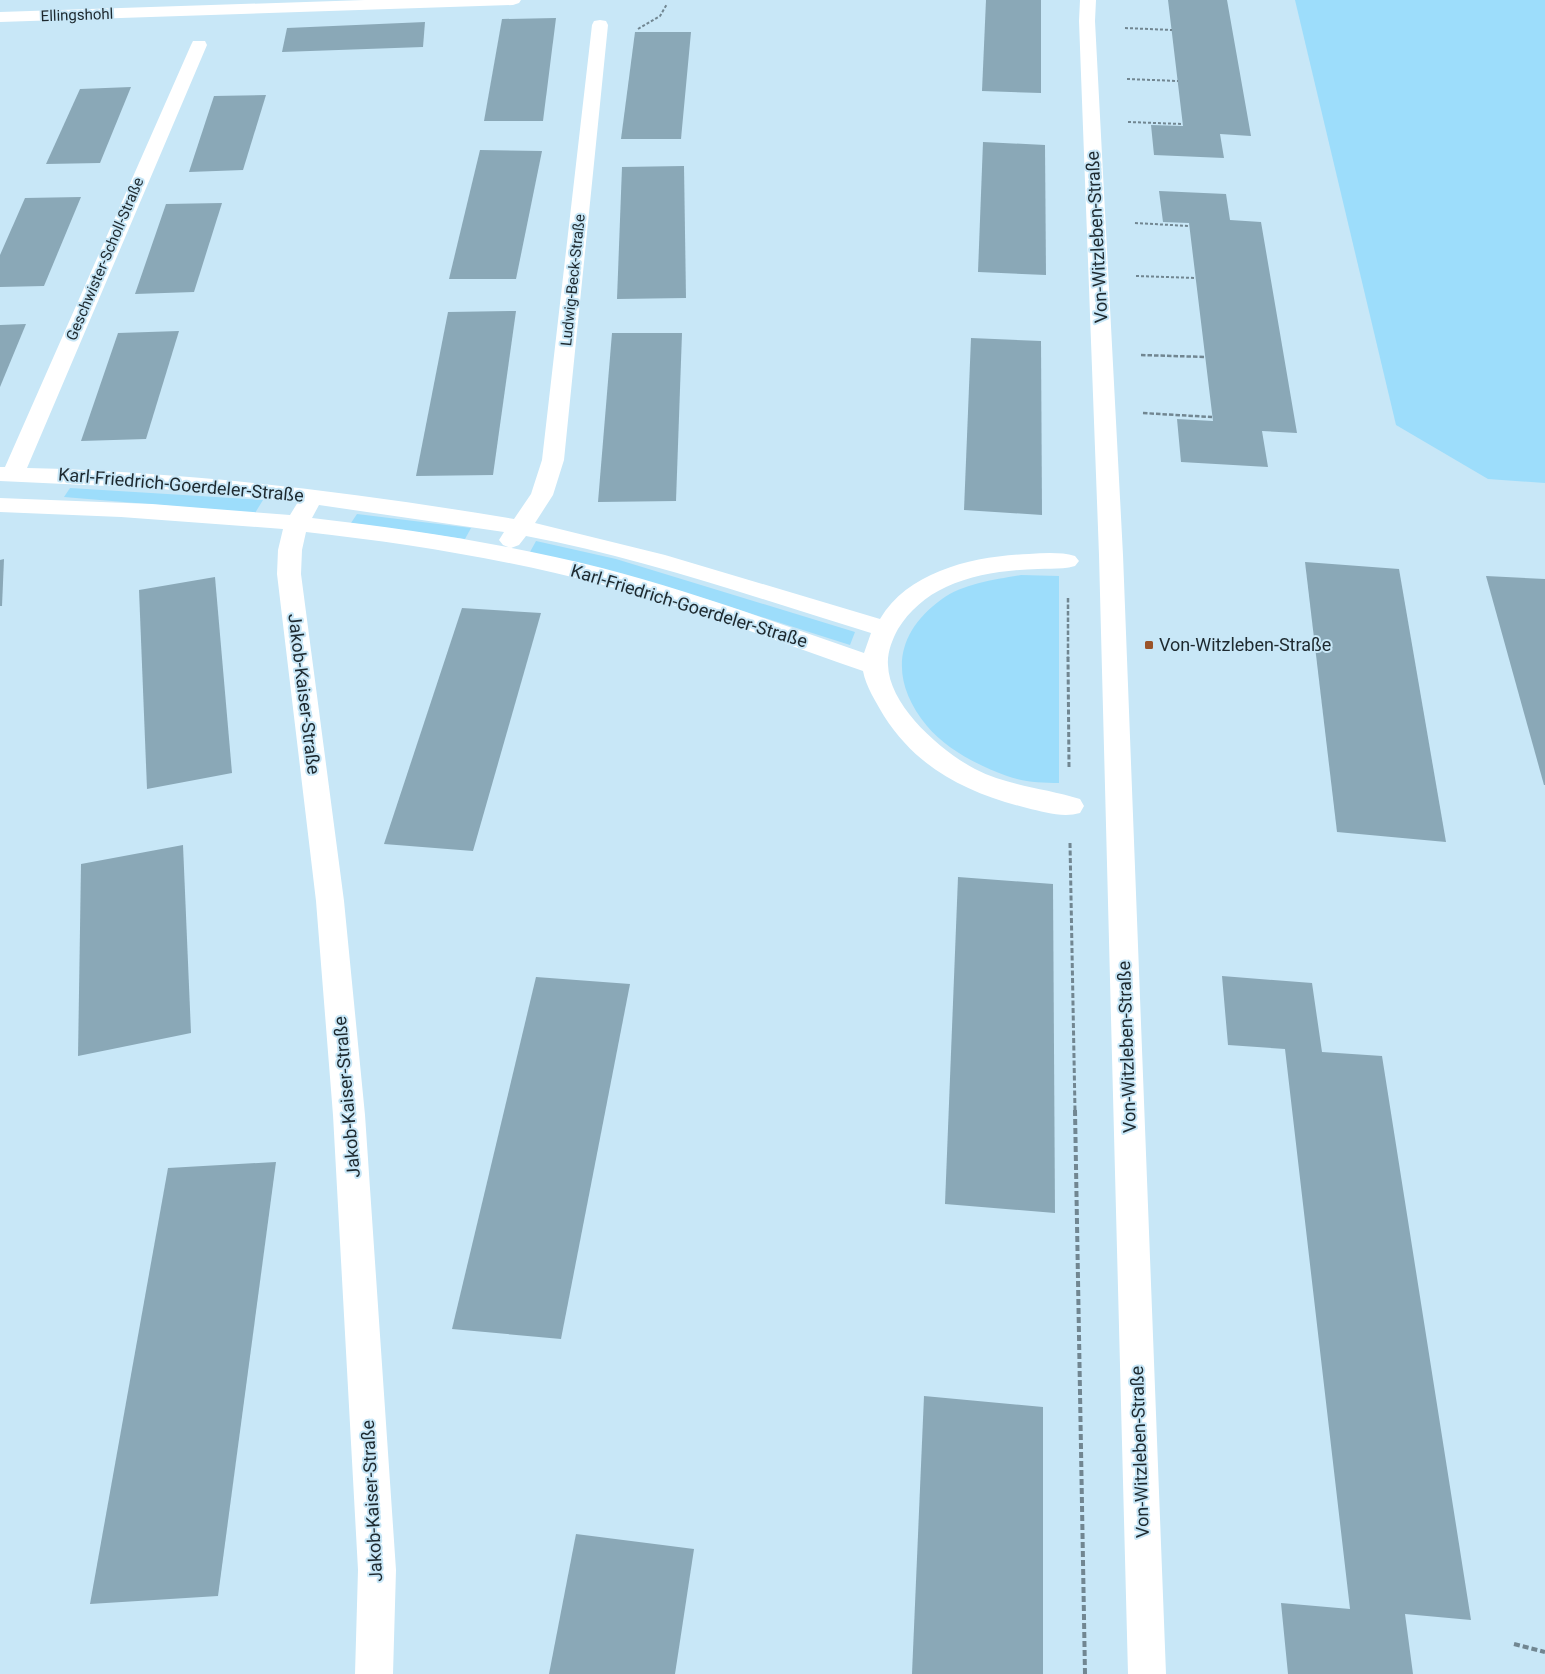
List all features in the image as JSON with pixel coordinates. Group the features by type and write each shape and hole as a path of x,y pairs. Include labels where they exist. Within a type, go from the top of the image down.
{"street":[{"name":"Ellingshohl","path":"0,17 322,4 513,0"},
{"name":"Von-Witzleben-Straße","path":"1088,0 1087,31 1111,555 1147,1674"},
{"name":"Ludwig-Beck-Straße","path":"520,527 542,495 553,460 600,25"},
{"name":"Geschwister-Scholl-Straße","path":"7,474 199,45"},
{"name":"Karl-Friedrich-Goerdeler-Straße","path":"7,474 49,474 134,479 313,496 520,527 658,560 885,629"},
{"name":"Karl-Friedrich-Goerdeler-Straße","path":"32,506 49,474"},
{"name":"Karl-Friedrich-Goerdeler-Straße","path":"297,523 313,496"},
{"name":"Karl-Friedrich-Goerdeler-Straße","path":"0,505 170,512 297,523 451,544 604,577 723,614 875,666"},
{"name":"Jakob-Kaiser-Straße","path":"297,523 290,542 289,574 330,901 348,1105 360,1283 377,1570 374,1674"},
{"path":"502,554 520,527"},
{"path":"1067,561 1019,561 963,572 938,582 914,596 896,612 885,629 878,647 875,666 881,688 893,710 924,748 947,766 998,791 1026,799 1070,806"}],"path":[{"path":"631,32 654,21 666,9 667,4"},
{"path":"1123,28 1172,30"},
{"path":"1125,79 1178,82"},
{"path":"1128,122 1183,124"},
{"path":"1134,223 1189,226"},
{"path":"1128,275 1196,278"},
{"path":"1133,355 1205,358"},
{"path":"1137,413 1212,417"},
{"path":"1514,1644 1545,1652"}],"shaded area":[{"path":"1295,0 1545,0 1545,483 1488,479 1396,425"},
{"path":"70,488 263,500 255,513 64,497"},
{"path":"357,514 471,528 465,539 351,523"},
{"path":"536,541 616,559 855,632 850,645 696,596 530,552"},
{"path":"1021,575 1059,576 1059,783 1033,782 1007,776 974,762 953,749 927,726 915,709 907,692 903,675 902,659 906,643 914,627 942,599 959,589"}],"building":[{"path":"986,0 1041,0 1041,93 982,91"},
{"path":"1168,0 1227,0 1251,136 1220,134 1224,158 1154,155 1151,125 1183,126"},
{"path":"556,18 543,121 484,121 502,19"},
{"path":"425,22 423,47 282,52 287,28"},
{"path":"635,32 691,32 681,139 621,139"},
{"path":"131,87 100,163 46,164 80,89"},
{"path":"266,95 243,170 189,172 214,96"},
{"path":"983,142 1045,145 1046,275 978,272"},
{"path":"480,150 542,151 516,279 449,279"},
{"path":"684,166 686,298 617,299 622,167"},
{"path":"1159,191 1226,194 1230,220 1261,222 1297,433 1262,431 1268,467 1181,462 1177,419 1213,421 1189,223 1163,222"},
{"path":"81,197 44,286 0,287 0,255 25,198"},
{"path":"222,203 194,292 135,294 166,204"},
{"path":"516,311 493,475 416,476 448,312"},
{"path":"26,324 0,387 0,325"},
{"path":"179,331 146,439 81,441 118,333"},
{"path":"612,333 682,333 676,501 598,502"},
{"path":"971,338 1041,341 1042,515 964,510"},
{"path":"4,559 2,606 0,606 0,560"},
{"path":"1305,562 1399,569 1446,842 1337,832"},
{"path":"1486,576 1545,579 1545,785 1544,785"},
{"path":"215,577 232,773 147,789 139,590"},
{"path":"462,608 541,613 473,851 384,844"},
{"path":"183,845 191,1033 78,1056 81,864"},
{"path":"958,877 1053,884 1055,1213 945,1204"},
{"path":"1222,976 1312,983 1322,1052 1382,1056 1471,1620 1405,1614 1413,1674 1288,1674 1281,1603 1350,1609 1285,1049 1228,1045"},
{"path":"536,977 630,984 561,1339 452,1329"},
{"path":"276,1162 218,1596 90,1604 168,1168"},
{"path":"924,1396 1043,1407 1043,1674 912,1674"},
{"path":"576,1534 694,1549 675,1674 549,1674"}],"place":[{"name":"Von-Witzleben-Straße","path":"1149,645"}]}
